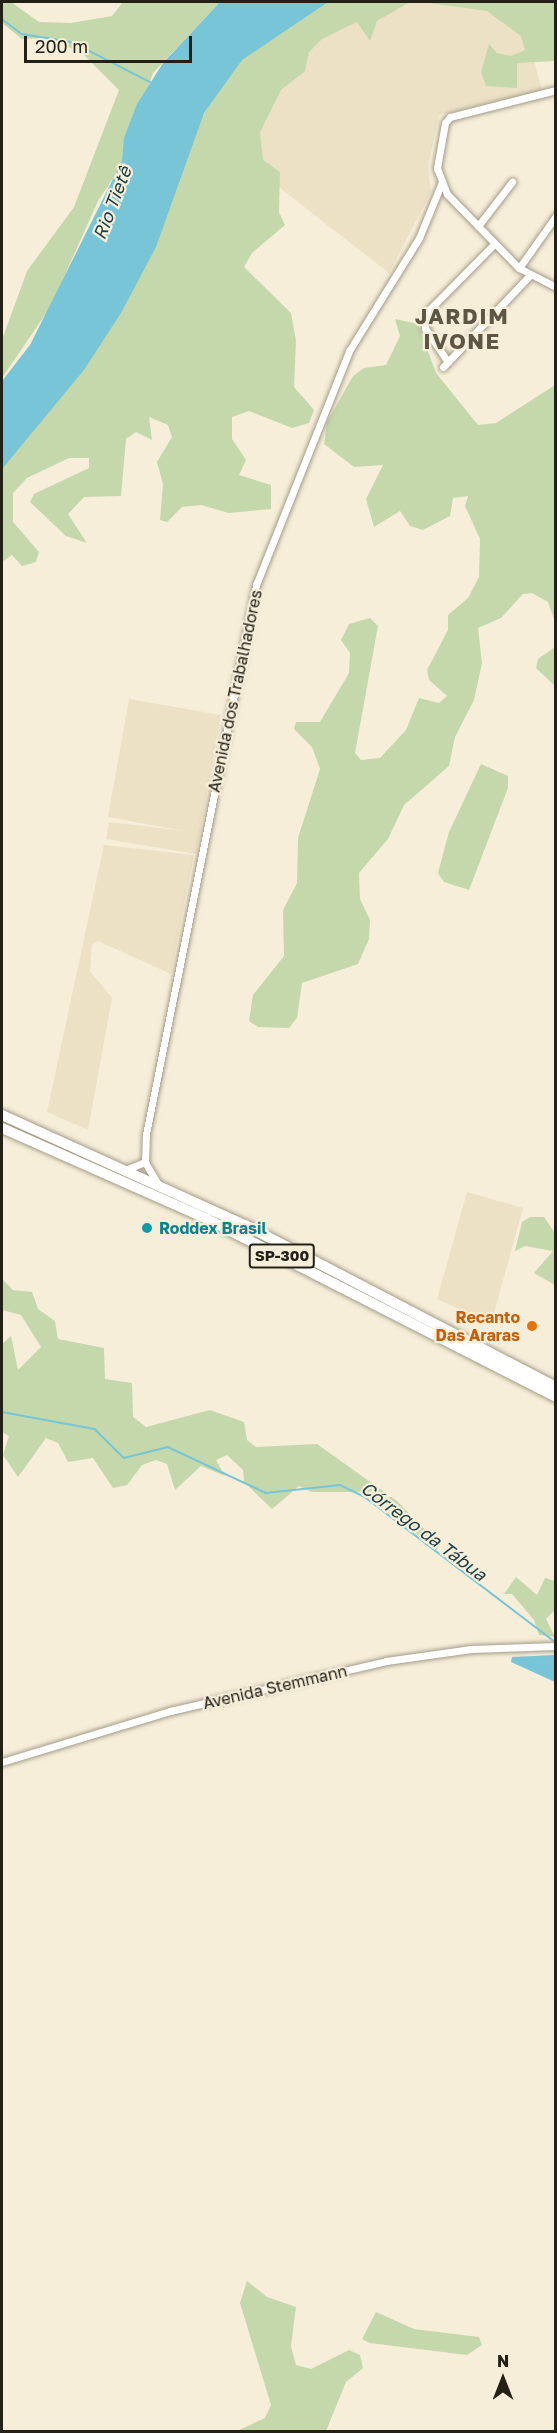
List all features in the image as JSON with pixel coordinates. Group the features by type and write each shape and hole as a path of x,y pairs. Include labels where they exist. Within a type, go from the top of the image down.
{"highway":[{"name":"SP-300","path":"2,1115 159,1186 555,1388"},
{"name":"SP-300","path":"2,1128 207,1218 555,1397"}],"street":[{"path":"555,90 444,123 437,168 442,182 478,226 519,268 555,287"},
{"name":"Avenida dos Trabalhadores","path":"145,1162 146,1134 256,585 349,351 419,238 442,182"},
{"path":"478,226 512,182"},
{"path":"519,268 555,216"},
{"path":"495,243 426,313 424,328 446,364 530,275"},
{"path":"122,1170 145,1162 159,1186"},
{"name":"Avenida Stemmann","path":"2,1762 170,1711 386,1661 471,1648 555,1646"}],"shaded area":[{"path":"382,2 471,2 526,30 542,90 439,115 428,166 431,192 389,273 235,153 311,38"},
{"path":"129,699 221,715 196,854 106,839 109,822 184,831 108,817"},
{"path":"104,845 194,855 171,974 98,941 92,944 90,971 112,998 88,1130 47,1112"},
{"path":"467,1192 523,1208 491,1324 437,1299"}],"green space":[{"path":"2,2 11,2 39,22 71,23 112,16 123,2 220,2 153,73 125,160 98,201 51,306 2,378 2,340 27,271 74,207 119,90 83,54 50,38 22,39 2,23"},
{"path":"314,2 410,2 377,21 370,41 357,22 322,39 309,52 305,71 281,90 260,132 263,160 280,172 279,212 285,225 252,253 244,267 291,313 296,341 294,387 314,410 309,423 292,428 249,411 232,417 232,439 246,460 239,475 271,485 271,509 229,513 201,505 182,507 167,522 160,520 163,484 157,462 172,437 168,425 149,417 152,440 136,432 126,439 121,496 84,497 68,514 87,543 66,536 30,502 34,494 89,468 89,458 69,458 27,478 13,493 13,522 39,552 36,562 22,566 12,555 2,562 2,461 237,57"},
{"path":"422,2 555,2 555,61 517,63 517,88 486,86 481,72 489,44 497,53 511,56 525,50 521,36 487,11"},
{"path":"395,319 418,324 436,373 478,425 496,423 555,385 555,622 548,602 532,593 523,594 501,618 478,628 482,663 474,700 455,737 449,766 404,805 388,839 359,873 360,899 370,920 369,939 358,964 302,983 297,1018 289,1028 258,1027 249,1021 253,995 284,956 283,910 297,883 298,838 320,769 312,747 294,729 296,722 320,722 349,673 350,653 341,640 349,624 370,618 378,626 355,753 361,760 380,758 406,730 419,698 439,703 447,696 429,680 427,670 448,630 448,615 468,598 479,577 480,539 465,506 468,496 453,498 450,516 423,530 410,526 400,511 374,527 366,499 383,465 354,467 324,444 327,422 353,376 364,368 386,365 400,336"},
{"path":"555,647 555,686 536,668 538,659"},
{"path":"481,764 508,776 508,788 469,890 444,882 438,873 449,832"},
{"path":"530,1217 544,1217 555,1233 555,1285 534,1273 553,1251 525,1246 515,1251 522,1222"},
{"path":"2,1279 13,1290 32,1292 38,1309 55,1321 58,1339 104,1348 105,1379 132,1383 133,1417 146,1427 210,1410 244,1422 247,1440 256,1447 317,1444 397,1501 440,1545 435,1552 392,1509 360,1492 312,1492 299,1486 272,1509 244,1482 243,1470 227,1455 216,1460 225,1476 201,1466 175,1490 167,1464 156,1460 142,1465 127,1485 113,1488 93,1458 68,1462 58,1443 46,1438 18,1477 3,1455 9,1436 2,1432 2,1344 11,1336 18,1370 41,1347 21,1315 2,1310"},
{"path":"516,1577 537,1595 545,1578 555,1581 555,1610 546,1619 555,1637 539,1635 534,1620 512,1594 504,1594"},
{"path":"247,2281 267,2297 296,2307 291,2346 296,2365 311,2369 349,2350 360,2355 363,2368 346,2382 326,2431 237,2431 265,2418 271,2405 240,2303"},
{"path":"376,2312 414,2329 479,2337 482,2345 467,2355 370,2343 362,2339"}],"water":[{"name":"Rio Tietê","path":"220,2 328,2 242,60 204,113 156,247 121,313 84,370 2,469 2,381 30,345 122,161 124,138 137,104 163,63"},
{"path":"555,1655 555,1682 511,1662 512,1657"}],"waterway":[{"path":"2,19 22,34 72,42 150,82"},
{"name":"Córrego da Tábua","path":"2,1412 95,1429 124,1458 168,1447 266,1493 340,1485 365,1497 553,1640"}],"place":[{"name":"Roddex Brasil","path":"147,1228"},
{"name":"Recanto Das Araras","path":"532,1326"}],"district":[{"name":"JARDIM IVONE","path":"462,328"}]}
